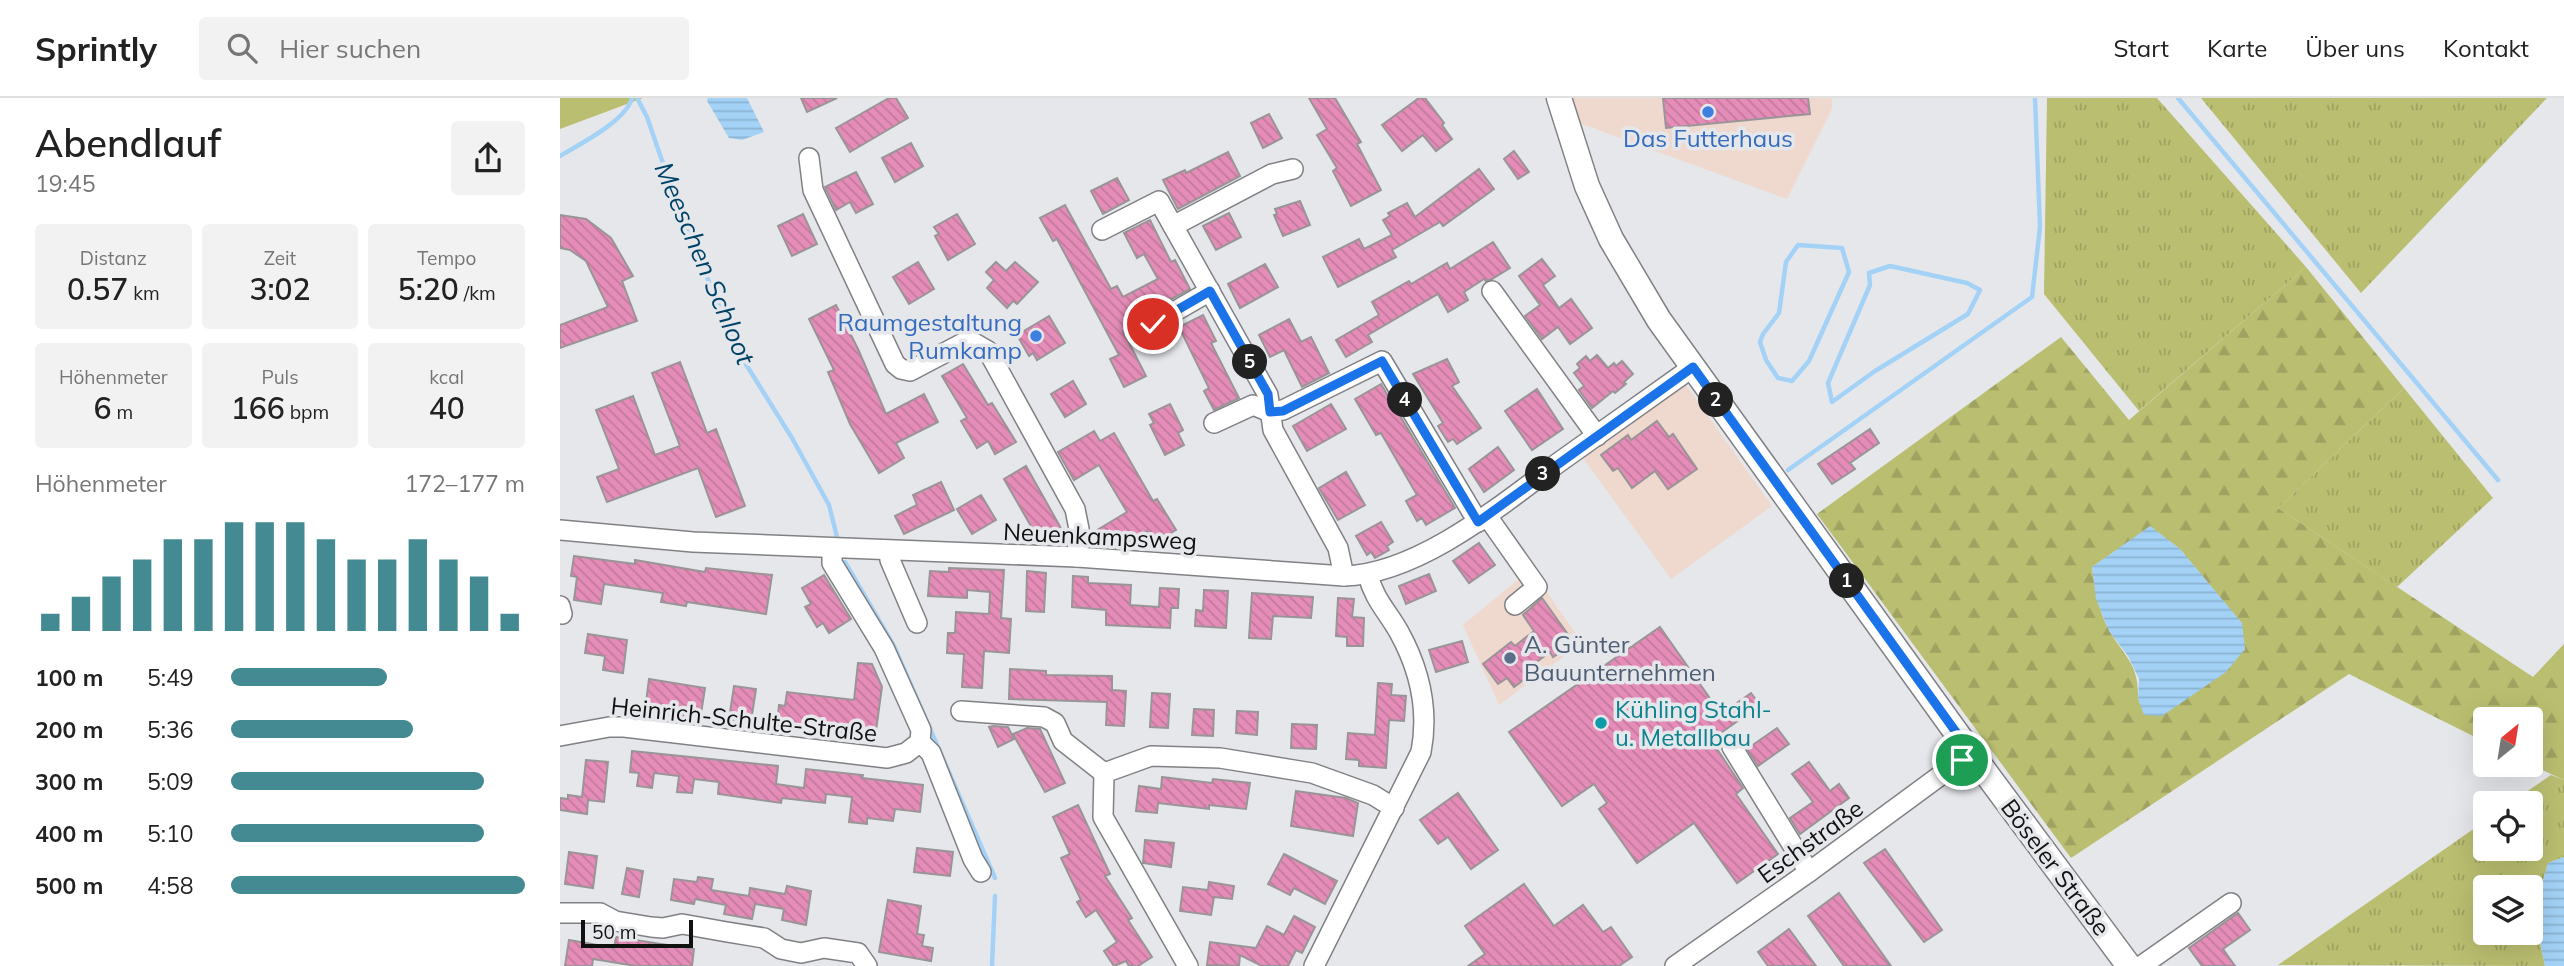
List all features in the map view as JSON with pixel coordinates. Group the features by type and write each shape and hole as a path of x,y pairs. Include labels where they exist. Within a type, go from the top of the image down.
{"main road":[{"name":"Böseler Straße","path":"1559,98 1587,186 1611,239 1659,320 1971,753 2129,966"}],"street":[{"path":"809,158 813,190 895,365 910,371 970,340 988,351 1075,509 1079,529 1077,557"},
{"path":"1173,226 1272,174 1293,169"},
{"path":"1102,230 1158,201 1268,394 1273,430 1338,548 1344,576"},
{"path":"1153,324 1210,291"},
{"path":"1492,291 1597,436"},
{"path":"1214,423 1253,405 1270,412 1283,411 1382,361 1482,519 1537,587 1515,604"},
{"name":"Neuenkampsweg","path":"560,530 693,542 1077,557 1344,576 1368,575 1436,547 1482,519 1693,367"},
{"name":"Heinrich-Schulte-Straße","path":"832,548 832,563 898,675 921,730 920,743"},
{"path":"889,551 890,560 917,623"},
{"path":"1314,966 1421,752 1426,728 1423,698 1416,671 1399,632 1373,594 1368,575"},
{"path":"961,711 1044,717 1055,723 1063,741 1104,773"},
{"name":"Heinrich-Schulte-Straße","path":"560,736 617,727 887,758 906,753 920,743"},
{"name":"Heinrich-Schulte-Straße","path":"920,743 931,753 973,859 982,872"},
{"path":"1732,747 1810,872"},
{"name":"Eschstraße","path":"1675,966 1810,872 1971,753"},
{"path":"1104,773 1151,756 1220,758 1312,773 1373,795 1394,808"},
{"path":"1104,773 1103,817 1188,966"},
{"path":"2141,966 2231,903"},
{"path":"561,916 600,913 615,921 663,928 682,924 764,938 781,949 801,953 824,948 858,953 867,966"}],"shaded area":[{"path":"1573,98 1832,98 1832,109 1787,199 1579,123"},
{"path":"1683,381 1772,506 1671,579 1581,455"},
{"path":"1531,569 1582,643 1499,705 1463,625"}],"green space":[{"path":"560,98 643,98 560,129"},
{"path":"2047,98 2157,98 2306,267 2139,411 2044,294"},
{"path":"2201,98 2547,98 2361,293"},
{"path":"2306,267 2404,388 2278,508 2533,677 2564,644 2564,780 2543,770 2543,707 2473,707 2473,736 2349,674 2071,858 1817,514 2061,337 2129,420","holes":["2151,527 2180,549 2241,623 2245,650 2138,699 2133,669 2102,615 2092,567"]},
{"path":"2404,388 2493,498 2397,587 2278,508"},
{"path":"2551,775 2564,780 2564,857 2548,863 2543,881 2543,875 2473,875 2473,945 2541,945 2545,966 2278,965 2473,829 2473,861 2543,861 2543,791 2528,791"}],"water":[{"path":"708,98 747,98 764,132 742,140 729,138 707,101"},
{"path":"2150,526 2180,549 2242,623 2245,649 2226,672 2162,716 2144,715 2138,699 2139,679 2128,656 2109,631 2096,599 2092,567"},
{"path":"2564,857 2564,966 2545,966 2541,945 2543,945 2543,881 2548,863"}],"building":[{"path":"801,98 837,98 807,112"},
{"path":"889,98 896,98 908,118 850,152 836,128"},
{"path":"1309,98 1335,98 1361,142 1357,144 1381,190 1351,206 1333,171 1337,168 1317,135 1327,129"},
{"path":"1419,98 1425,98 1444,123 1442,125 1452,139 1436,151 1423,135 1402,151 1382,125"},
{"path":"1663,98 1808,98 1810,114 1666,128"},
{"path":"1269,114 1282,138 1263,148 1251,123"},
{"path":"911,143 923,166 895,182 882,158"},
{"path":"1514,151 1529,172 1518,179 1504,159"},
{"path":"1228,152 1240,176 1178,209 1163,180 1185,170 1186,173"},
{"path":"1479,169 1494,189 1443,226 1440,222 1392,250 1396,257 1338,287 1323,257 1359,239 1364,249 1392,235 1383,220 1390,216 1388,213 1407,203 1415,217"},
{"path":"856,172 873,204 856,213 850,202 836,210 825,187"},
{"path":"1117,178 1129,200 1103,214 1091,191"},
{"path":"1300,201 1310,225 1283,236 1274,215 1277,214 1275,209"},
{"path":"1065,205 1111,289 1117,286 1123,297 1158,279 1144,254 1137,258 1124,233 1150,220 1171,262 1175,260 1190,289 1134,319 1137,324 1123,331 1146,376 1124,387 1110,359 1119,355 1057,239 1053,241 1040,218"},
{"path":"1229,213 1241,237 1216,250 1203,226"},
{"path":"803,214 817,244 792,256 778,226"},
{"path":"957,214 975,244 948,260 935,236 939,234 934,227"},
{"path":"560,215 586,219 611,238 633,276 622,281 637,321 560,348 560,325 608,307 586,261 570,250 560,248"},
{"path":"1493,242 1510,268 1492,279 1484,279 1464,292 1468,300 1448,312 1438,294 1368,335 1372,342 1346,357 1336,340 1379,315 1372,302 1447,263 1450,269"},
{"path":"1542,259 1555,276 1543,285 1559,308 1571,299 1592,328 1570,344 1558,327 1542,339 1525,316 1540,305 1519,276"},
{"path":"918,262 934,289 909,304 893,277"},
{"path":"996,262 1006,271 1015,262 1038,282 1017,304 1013,301 1007,308 987,288 994,280 986,272"},
{"path":"1265,264 1278,287 1240,308 1228,284"},
{"path":"836,305 886,414 924,394 938,422 896,443 904,458 879,473 850,424 828,372 834,370 809,319"},
{"path":"1203,315 1216,341 1211,343 1239,398 1214,410 1204,391 1209,388 1179,327"},
{"path":"1049,316 1065,343 1037,360 1033,353 1029,356 1017,335"},
{"path":"1289,319 1301,342 1311,337 1329,373 1302,387 1284,350 1270,357 1259,335"},
{"path":"1597,355 1608,368 1622,361 1633,374 1624,382 1626,384 1592,408 1579,390 1584,386 1574,373 1580,368 1577,364 1586,356 1590,361"},
{"path":"1447,359 1459,382 1452,386 1481,428 1457,444 1453,439 1448,442 1438,426 1443,423 1413,374"},
{"path":"680,362 707,433 716,429 745,506 716,517 698,468 607,502 597,477 619,469 596,410 633,396 655,455 680,446 652,373"},
{"path":"963,364 988,405 992,403 1016,442 995,454 988,441 977,448 961,421 967,418 942,376"},
{"path":"1073,381 1086,404 1065,417 1051,394"},
{"path":"1381,384 1455,508 1426,525 1422,518 1417,521 1406,501 1417,495 1381,433 1376,435 1355,399"},
{"path":"1537,389 1563,429 1532,450 1505,411"},
{"path":"1170,404 1183,430 1178,433 1184,445 1165,455 1150,425 1154,423 1149,414"},
{"path":"1331,404 1346,429 1307,451 1293,426"},
{"path":"1657,421 1669,437 1673,434 1697,469 1668,489 1655,471 1632,488 1618,468 1613,471 1601,455 1628,435 1631,440"},
{"path":"1870,429 1879,443 1850,463 1855,469 1832,484 1818,464"},
{"path":"1094,431 1100,441 1114,433 1153,501 1157,499 1176,530 1154,543 1147,531 1119,548 1106,547 1097,530 1127,512 1099,465 1074,480 1058,452"},
{"path":"1498,447 1514,470 1484,492 1469,469"},
{"path":"1026,466 1062,530 1040,542 1004,479"},
{"path":"1346,472 1365,505 1338,520 1319,488"},
{"path":"941,482 954,510 904,534 895,516 917,505 913,495"},
{"path":"981,495 996,520 972,534 957,509"},
{"path":"1381,522 1393,542 1387,546 1389,550 1375,558 1371,552 1367,555 1356,536"},
{"path":"1479,543 1495,565 1469,583 1453,561"},
{"path":"574,556 635,564 635,560 705,572 706,568 772,575 766,614 687,602 686,606 661,602 663,593 604,584 601,604 574,600 577,577 571,576"},
{"path":"949,568 1004,570 1001,618 1011,619 1009,653 984,651 982,688 962,687 964,654 947,653 948,633 955,633 956,612 989,614 990,592 967,590 967,598 928,596 930,571 949,572"},
{"path":"1027,571 1046,573 1044,612 1026,611"},
{"path":"1429,574 1436,591 1406,604 1399,586"},
{"path":"824,575 851,619 829,633 823,623 817,627 805,607 811,604 802,588"},
{"path":"1073,576 1088,577 1088,583 1131,585 1130,605 1159,607 1160,588 1179,589 1178,608 1171,608 1170,628 1106,625 1106,610 1072,607"},
{"path":"1204,590 1228,591 1226,628 1195,626 1196,610 1203,611"},
{"path":"1252,593 1313,597 1311,618 1273,616 1271,639 1249,638"},
{"path":"1338,598 1354,599 1352,617 1364,618 1363,646 1347,646 1347,637 1336,636"},
{"path":"1542,598 1574,643 1553,657 1550,652 1530,667 1534,672 1514,687 1507,678 1498,684 1483,664 1511,642 1515,646 1534,631 1523,615"},
{"path":"1660,627 1721,714 1751,693 1760,705 1711,740 1743,788 1736,794 1778,854 1737,883 1694,823 1637,863 1599,809 1607,803 1594,784 1562,806 1509,732"},
{"path":"588,634 627,640 623,673 603,670 605,656 585,653"},
{"path":"1462,641 1468,662 1436,672 1429,650"},
{"path":"858,663 872,664 882,687 875,738 793,725 793,728 777,726 779,705 785,706 787,692 854,700"},
{"path":"1010,669 1046,671 1046,675 1112,676 1112,690 1126,691 1124,726 1106,725 1107,702 1009,699"},
{"path":"649,679 705,688 700,720 645,711"},
{"path":"1378,683 1392,684 1391,695 1406,696 1404,721 1389,720 1386,768 1359,766 1359,760 1346,759 1348,733 1375,735"},
{"path":"734,686 756,689 751,722 729,719"},
{"path":"1152,693 1170,694 1168,728 1150,727"},
{"path":"1194,709 1214,710 1213,736 1192,735"},
{"path":"1237,711 1258,712 1257,735 1236,733"},
{"path":"1292,724 1317,725 1316,749 1291,748"},
{"path":"989,727 1008,727 1014,739 998,747"},
{"path":"1027,728 1040,729 1065,783 1045,792 1013,734"},
{"path":"1777,728 1789,744 1758,766 1747,749"},
{"path":"632,751 778,766 776,784 804,788 806,769 923,785 920,812 895,809 893,821 867,818 867,824 849,822 852,797 826,794 825,803 782,798 781,803 718,794 719,782 694,779 692,793 677,792 679,776 654,773 652,788 637,786 639,773 630,772"},
{"path":"586,760 608,762 604,802 588,800 587,814 560,810 560,798 568,799 568,795 582,797"},
{"path":"1809,762 1830,791 1839,784 1849,798 1800,834 1790,818 1813,802 1792,774"},
{"path":"1162,777 1212,783 1213,779 1250,783 1246,809 1209,805 1209,809 1158,803 1157,813 1136,811 1139,786 1161,789"},
{"path":"1296,791 1346,798 1358,803 1353,836 1291,826"},
{"path":"1458,793 1498,850 1471,869 1448,837 1438,844 1420,820"},
{"path":"1078,805 1110,874 1105,876 1132,918 1128,920 1152,957 1138,966 1129,966 1126,961 1114,966 1104,951 1117,942 1096,910 1086,917 1077,902 1081,900 1061,858 1070,854 1053,817"},
{"path":"1145,840 1174,843 1171,867 1143,863"},
{"path":"917,848 953,852 950,876 914,872"},
{"path":"1885,849 1942,930 1924,942 1864,863"},
{"path":"569,852 597,856 593,888 565,884"},
{"path":"1284,854 1337,881 1325,904 1294,888 1290,895 1268,884"},
{"path":"627,868 643,871 639,897 622,894"},
{"path":"698,877 713,879 711,890 749,896 750,888 785,894 787,886 811,891 806,925 782,920 784,909 755,904 752,919 724,914 726,905 695,899 694,904 671,900 674,879 697,882"},
{"path":"1209,882 1234,886 1232,899 1214,897 1211,915 1180,911 1183,887 1208,890"},
{"path":"1524,884 1554,926 1583,905 1603,932 1611,927 1632,957 1619,966 1468,966 1485,954 1465,926"},
{"path":"1839,893 1891,966 1844,966 1808,916"},
{"path":"888,900 921,906 917,934 924,935 922,946 933,948 931,961 879,952"},
{"path":"2238,913 2250,930 2223,949 2235,966 2202,966 2189,948"},
{"path":"1294,916 1315,927 1302,953 1296,950 1288,966 1262,966 1240,955 1239,966 1207,965 1210,942 1256,948 1267,926 1284,935"},
{"path":"1789,929 1816,966 1768,966 1758,952"},
{"path":"616,937 694,949 692,966 636,966 593,959 592,966 565,966 569,940 614,948"}],"waterway":[{"path":"560,156 612,123 628,107 632,98"},
{"name":"Meeschen Schloot","path":"637,98 647,117 677,204 737,350 792,438 829,505 837,537"},
{"path":"1788,470 2032,297 2040,227 2035,98"},
{"path":"2178,98 2498,480"},
{"path":"1798,245 1842,248 1849,272 1809,361 1792,381 1778,378 1766,360 1760,342 1779,313 1786,262 1798,245"},
{"path":"1890,266 1967,283 1980,290 1968,314 1875,371 1832,402 1828,383 1870,285 1869,273 1890,266"},
{"name":"Meeschen Schloot","path":"845,562 894,646 995,878"},
{"name":"Meeschen Schloot","path":"992,966 995,896"}],"place":[{"name":"Das Futterhaus","path":"1708,112"},
{"name":"Raumgestaltung Rumkamp","path":"1036,336"},
{"name":"A. Günter Bauunternehmen","path":"1510,658"},
{"name":"Kühling Stahl- u. Metallbau","path":"1601,723"}],"route":[{"path":"1153,324 1210,291 1268,394 1270,412 1283,411 1382,361 1478,522 1693,367 1971,753 1962,760"}]}
